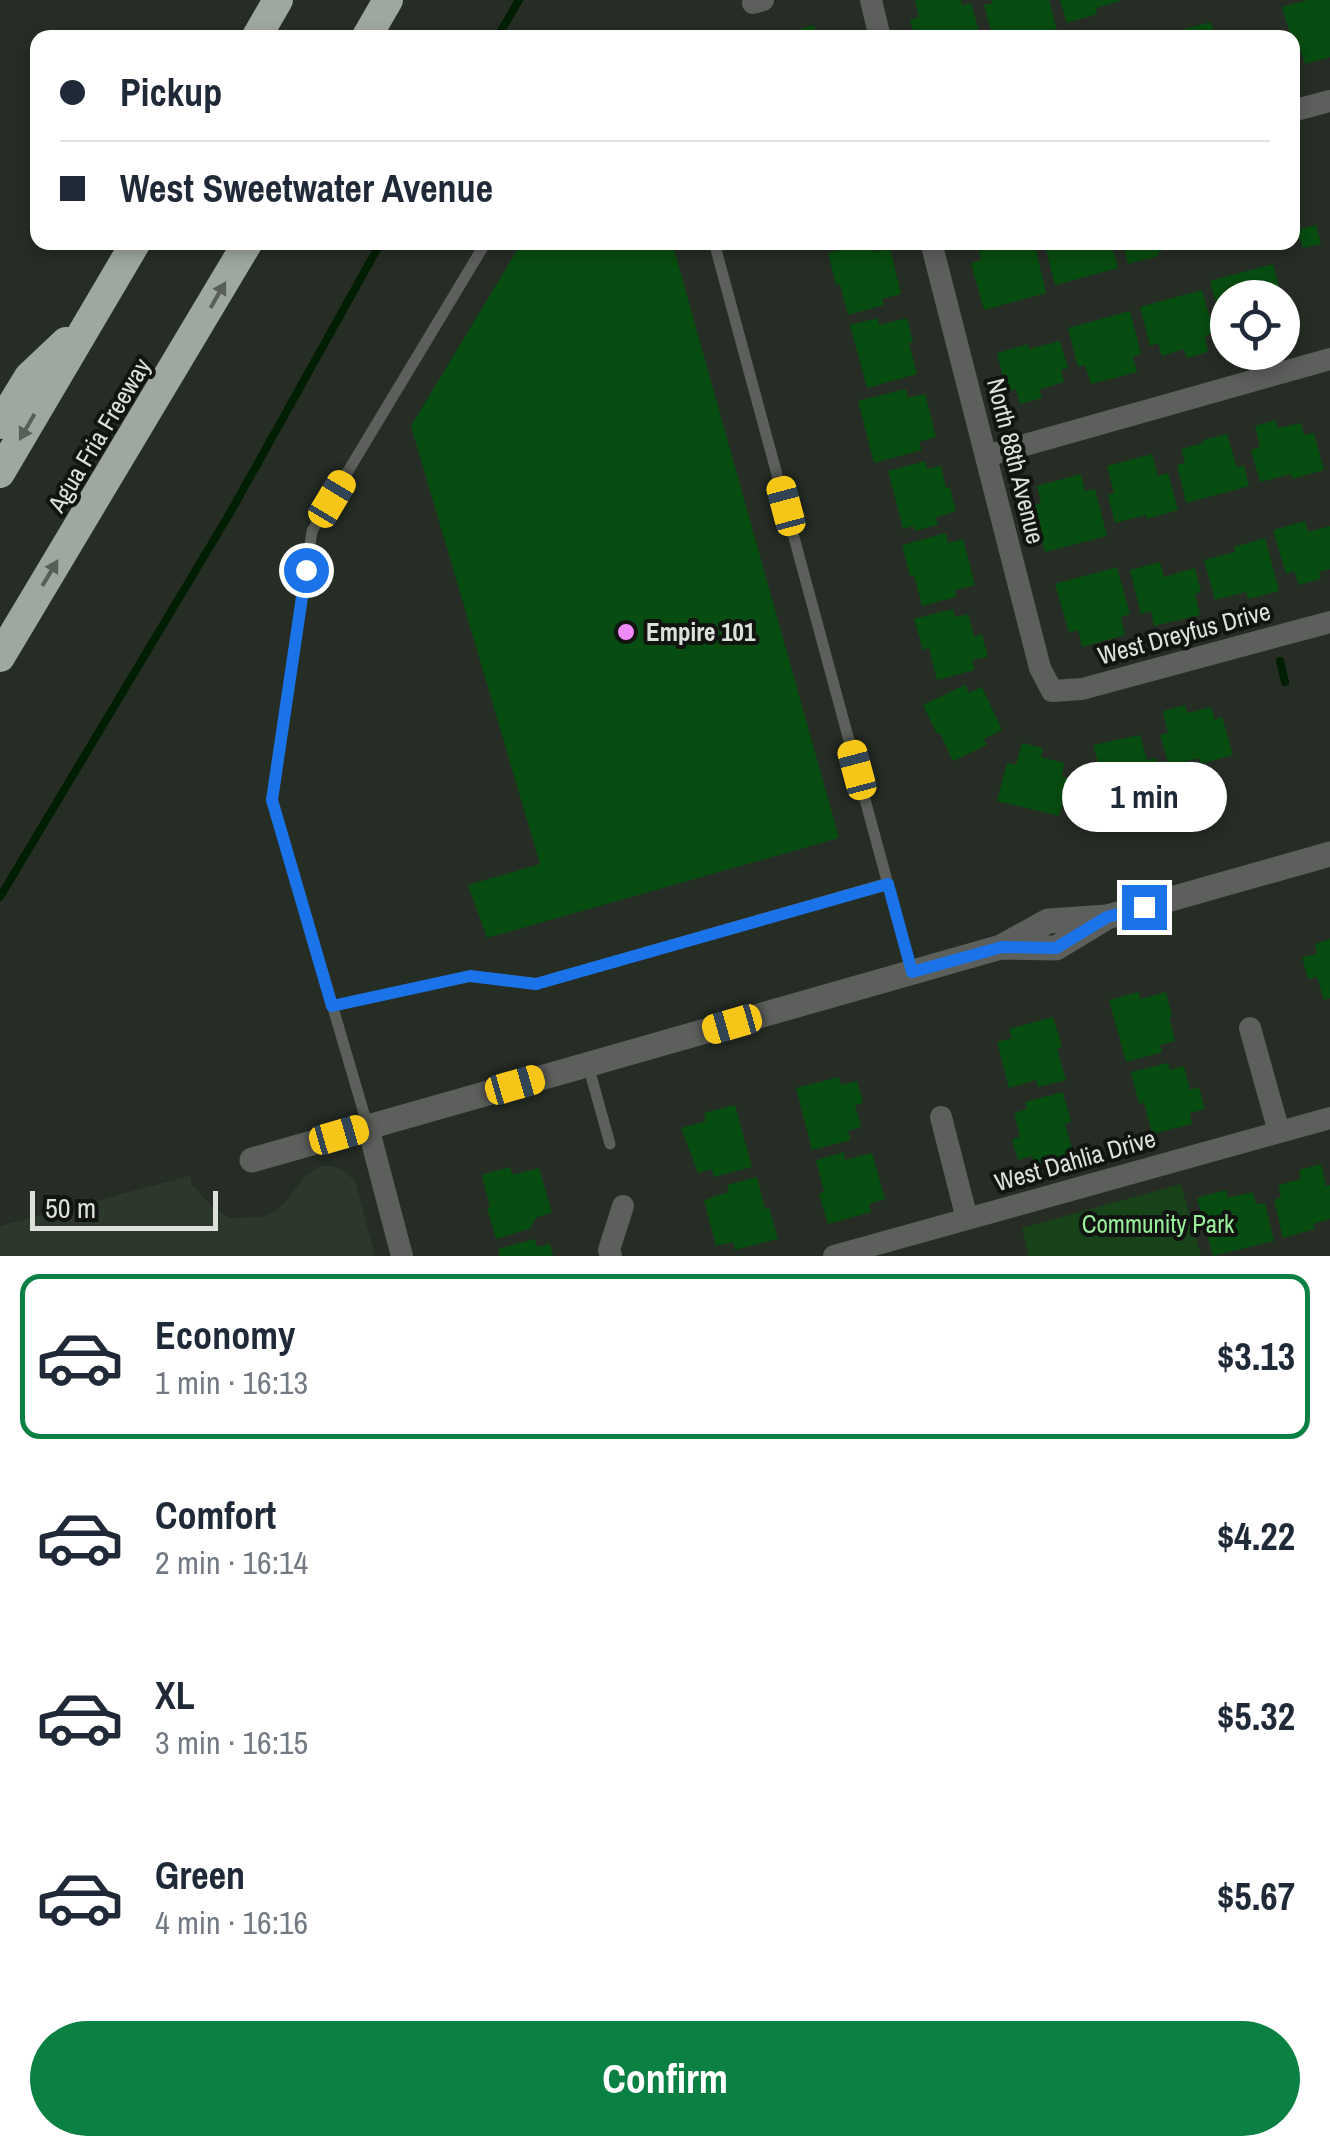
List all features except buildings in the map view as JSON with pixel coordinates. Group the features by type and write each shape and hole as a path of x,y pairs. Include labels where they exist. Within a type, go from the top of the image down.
{"highway":[{"path":"261,30 278,0"},
{"path":"371,30 388,0"},
{"path":"0,473 131,250"},
{"name":"Agua Fria Freeway","path":"0,657 243,250"},
{"path":"0,424 29,377 90,320"}],"street":[{"path":"870,0 878,30"},
{"path":"1300,110 1330,101"},
{"name":"North 88th Avenue","path":"934,250 1040,668 1052,691"},
{"path":"986,456 1330,360"},
{"name":"West Dreyfus Drive","path":"1052,691 1082,689 1330,622"},
{"path":"252,1160 1002,947 1056,948 1107,917 1330,854"},
{"path":"1250,1028 1278,1132"},
{"path":"941,1117 967,1219"},
{"name":"West Dahlia Drive","path":"834,1256 1330,1118"},
{"path":"368,1127 402,1256"},
{"path":"610,1256 623,1206"}],"lane":[{"path":"368,1127 272,800 312,531 481,250"},
{"path":"716,250 912,972"},
{"path":"332,1006 470,976 536,984 888,884"},
{"path":"588,1064 610,1144"}],"shaded area":[{"path":"322,1166 344,1171 355,1181 375,1256 0,1256 0,1226 190,1176 192,1185 217,1211 231,1218 261,1217 275,1212 305,1176"}],"green space":[{"name":"Community Park","path":"1181,1184 1201,1256 1029,1256 1022,1228"}],"waterway":[{"path":"502,30 519,0"},
{"path":"0,897 230,513 377,250"},
{"path":"1280,661 1285,682"}],"place":[{"name":"Empire 101","path":"626,632"}],"route":[{"path":"306,570 272,800 332,1006 470,976 536,984 888,884 912,972 1002,947 1056,948 1107,917 1144,907"}]}
